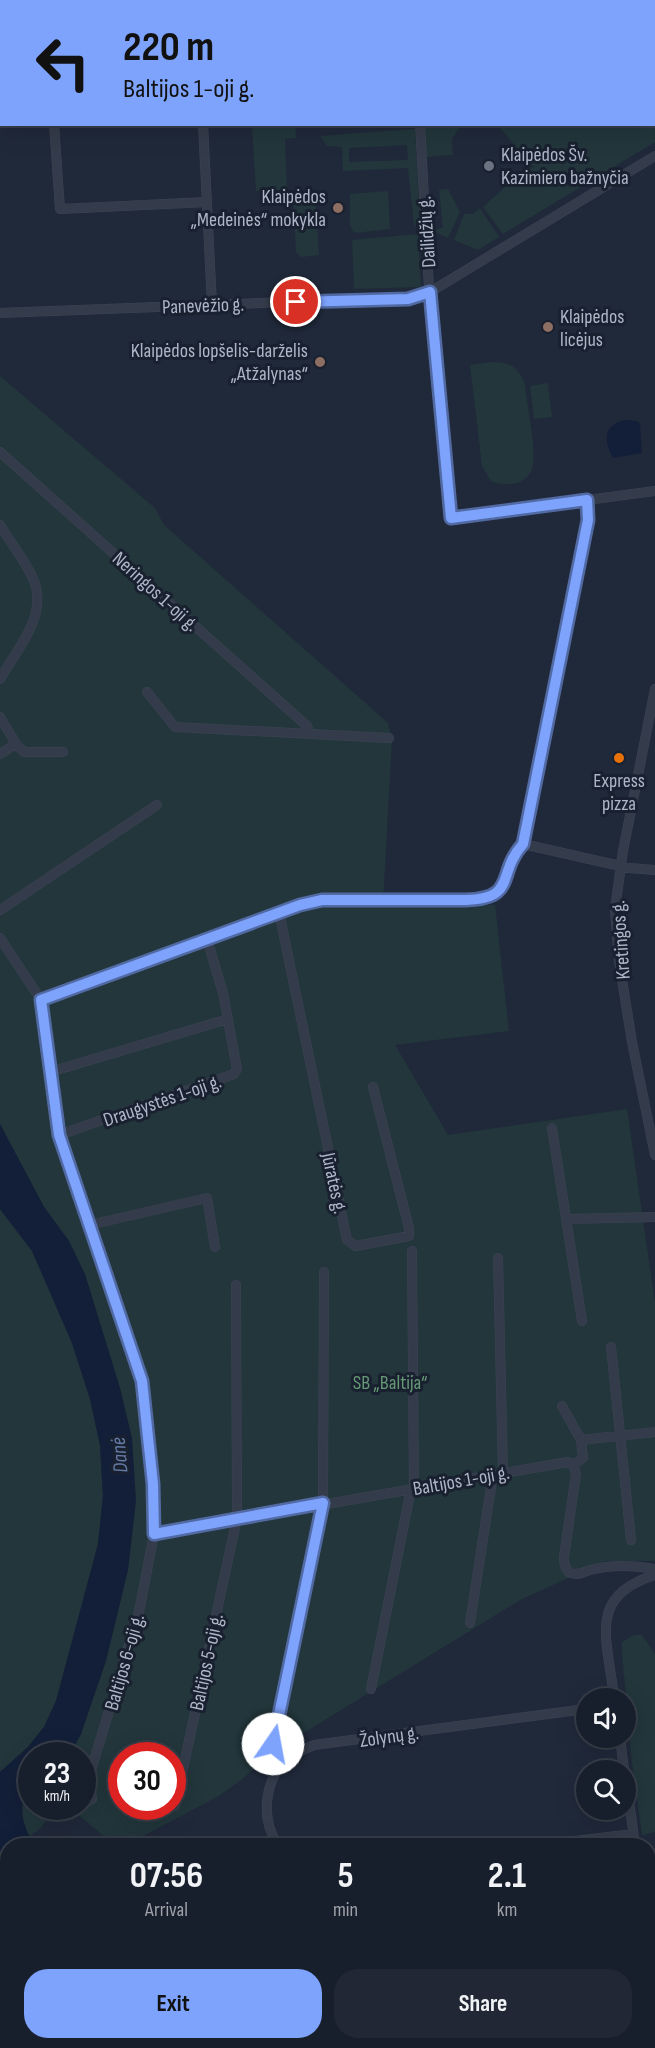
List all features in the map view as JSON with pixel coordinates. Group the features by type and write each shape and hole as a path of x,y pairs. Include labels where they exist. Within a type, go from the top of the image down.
{"street":[{"path":"54,126 60,208 207,202"},
{"path":"203,126 212,305"},
{"name":"Dailidžių g.","path":"420,126 430,292 451,518 587,500"},
{"name":"Panevėžio g.","path":"0,313 408,299 430,292 655,156"},
{"name":"Neringos 1-oji g.","path":"0,452 307,726 309,732"},
{"path":"0,938 41,1000 279,912 322,900 487,899 496,895 501,888 512,856 523,844 584,543 588,520 587,500 655,491"},
{"path":"0,525 27,566 38,598 38,610 29,630 0,679"},
{"name":"Kretingos g.","path":"655,688 620,866 615,909 619,961 634,1052 655,1155"},
{"path":"147,692 175,727 309,732 389,738"},
{"path":"0,717 16,744 24,752 63,752"},
{"path":"0,754 16,744"},
{"path":"0,909 157,805"},
{"path":"523,844 620,866 655,870"},
{"name":"Jūratės g.","path":"279,912 347,1240 356,1245 409,1236 409,1228 373,1087"},
{"name":"Draugystės 1-oji g.","path":"59,1135 234,1074 237,1069 228,1018 207,939"},
{"name":"Baltijos 6-oji g.","path":"41,1000 59,1135 142,1381 153,1484 154,1534 139,1612 96,1749"},
{"path":"50,1072 143,1046 228,1018"},
{"path":"552,1128 582,1322"},
{"path":"89,1224 207,1198 215,1247"},
{"path":"566,1219 655,1217"},
{"path":"371,1689 412,1488 412,1251"},
{"path":"470,1623 498,1473 498,1258"},
{"path":"273,1744 323,1503 324,1272"},
{"name":"Baltijos 5-oji g.","path":"186,1755 237,1518 236,1285"},
{"path":"611,1347 631,1540"},
{"path":"562,1406 580,1440 582,1458 573,1464 576,1474 564,1557 566,1569 570,1573 578,1574 621,1565 655,1569"},
{"path":"580,1440 655,1432"},
{"name":"Baltijos 1-oji g.","path":"154,1534 498,1473 561,1463 573,1464"},
{"path":"613,1688 606,1625 611,1603 627,1586 655,1575"},
{"name":"Žolynų g.","path":"274,1838 270,1829 267,1798 274,1776 288,1758 298,1751 314,1745 576,1710"},
{"path":"631,1820 634,1838"},
{"path":"600,1838 633,1834"}],"green space":[{"path":"252,126 295,126 296,138 285,139 287,190 256,191"},
{"path":"423,126 460,126 452,139 453,155 426,157"},
{"path":"463,126 655,126 655,142 503,234 483,207 528,166 534,168 500,128 462,128"},
{"path":"415,129 420,225 414,225 408,168 343,171 342,147 327,146 320,136","holes":["407,145 408,160 349,162 349,148"]},
{"path":"448,189 460,212 448,238 431,230 443,228 439,190"},
{"path":"388,191 390,229 354,233 350,225 350,194"},
{"path":"315,195 319,255 301,257 296,252 293,196"},
{"path":"480,208 499,237 478,250 454,240 464,214 473,214"},
{"path":"418,234 421,287 354,289 352,240"},
{"path":"491,362 512,366 520,374 525,385 534,456 531,472 522,481 516,483 504,484 491,481 482,466 470,365"},
{"name":"SB „Baltija“","path":"0,376 155,508 164,525 388,723 392,739 383,904 495,905 509,1031 395,1045 448,1135 627,1109 655,1303 655,1561 606,1561 522,1599 271,1753 240,1781 217,1797 186,1813 186,1742 108,1742 108,1820 173,1820 139,1838 106,1838 85,1820 96,1820 96,1742 76,1742 81,1734 128,1570 69,1241 44,1207 0,1124"},
{"path":"548,383 552,417 534,419 530,386"},
{"path":"0,1209 32,1251 72,1343 90,1399 100,1445 103,1496 98,1544 56,1701 44,1727 32,1742 18,1742 18,1756 0,1772"},
{"path":"634,1635 642,1635 655,1654 655,1832 642,1835 636,1792 636,1760 632,1760 631,1748 636,1748 636,1688 625,1688 622,1642"},
{"path":"24,1820 46,1820 41,1828 29,1837"}],"water":[{"path":"625,420 637,421 640,424 642,453 613,458 607,434 612,426"},
{"name":"Danė","path":"0,1124 44,1207 69,1241 85,1274 120,1388 132,1438 136,1501 128,1570 106,1661 81,1734 76,1742 32,1742 44,1727 56,1701 98,1544 103,1496 100,1445 90,1399 72,1343 32,1251 0,1209"},
{"path":"18,1756 18,1820 23,1820 31,1838 0,1838 0,1772"}],"place":[{"name":"Klaipėdos Šv. Kazimiero bažnyčia","path":"489,166"},
{"name":"Klaipėdos „Medeinės“ mokykla","path":"338,208"},
{"name":"Klaipėdos licėjus","path":"548,327"},
{"name":"Klaipėdos lopšelis-darželis „Atžalynas“","path":"320,362"},
{"name":"Express pizza","path":"619,758"}],"route":[{"path":"273,1744 323,1503 154,1534 153,1484 142,1381 59,1135 41,1000 142,965 300,905 322,900 353,898 466,900 487,899 496,895 506,877 512,856 523,844 588,520 587,500 451,518 430,292 408,299 296,302"}]}
